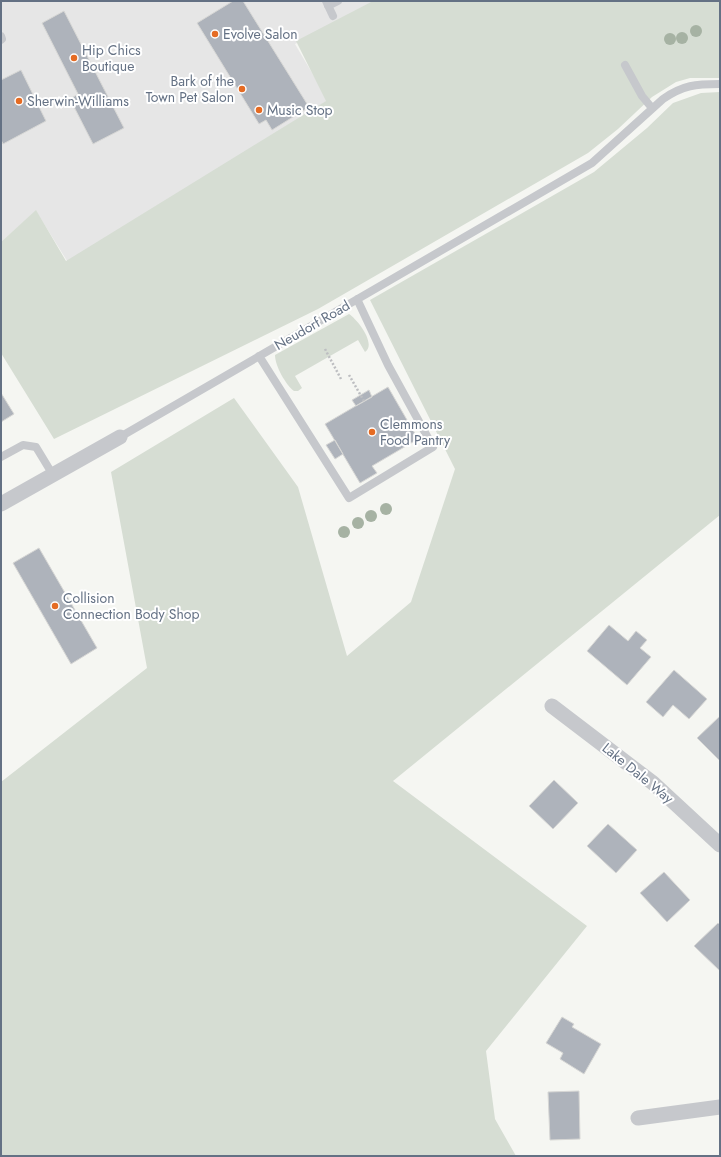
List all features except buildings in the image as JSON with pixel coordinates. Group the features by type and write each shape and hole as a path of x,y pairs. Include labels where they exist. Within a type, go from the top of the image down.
{"street":[{"name":"Neudorf Road","path":"1,504 120,437"},
{"name":"Lake Dale Way","path":"552,706 653,783 720,845"},
{"path":"638,1118 720,1107"}],"lane":[{"path":"333,16 327,3 338,1"},
{"path":"1,36 1,40"},
{"path":"625,65 642,96 652,108"},
{"name":"Neudorf Road","path":"120,437 592,163 652,108 671,93 697,84 720,84"},
{"path":"259,356 349,498 433,447 388,365 357,299"},
{"path":"1,457 23,445 36,447 53,475"}],"path":[{"path":"325,349 341,379"},
{"path":"349,375 364,401"}],"shaded area":[{"path":"1,1 384,1 295,44 328,100 69,264 36,211 1,242"},
{"path":"373,1 720,1 720,78 690,78 676,82 652,97 618,129 588,153 318,309 54,439 1,353 1,242 36,210 66,261 326,101 296,41"},
{"path":"720,92 720,515 393,781 587,926 486,1051 495,1119 516,1156 1,1156 1,782 147,668 111,472 234,398 298,487 347,656 411,602 455,469 370,300 594,172 647,128 673,103 701,93"},
{"path":"349,314 361,326 369,343 368,348 365,352 358,340 295,376 302,388 298,391 294,391 282,375 275,359 275,355"}],"place":[{"name":"Evolve Salon","path":"215,34"},
{"name":"Hip Chics Boutique","path":"74,58"},
{"name":"Bark of the Town Pet Salon","path":"242,89"},
{"name":"Sherwin-Williams","path":"19,101"},
{"name":"Music Stop","path":"259,110"},
{"name":"Clemmons Food Pantry","path":"372,432"},
{"name":"Collision Connection Body Shop","path":"55,606"}]}
